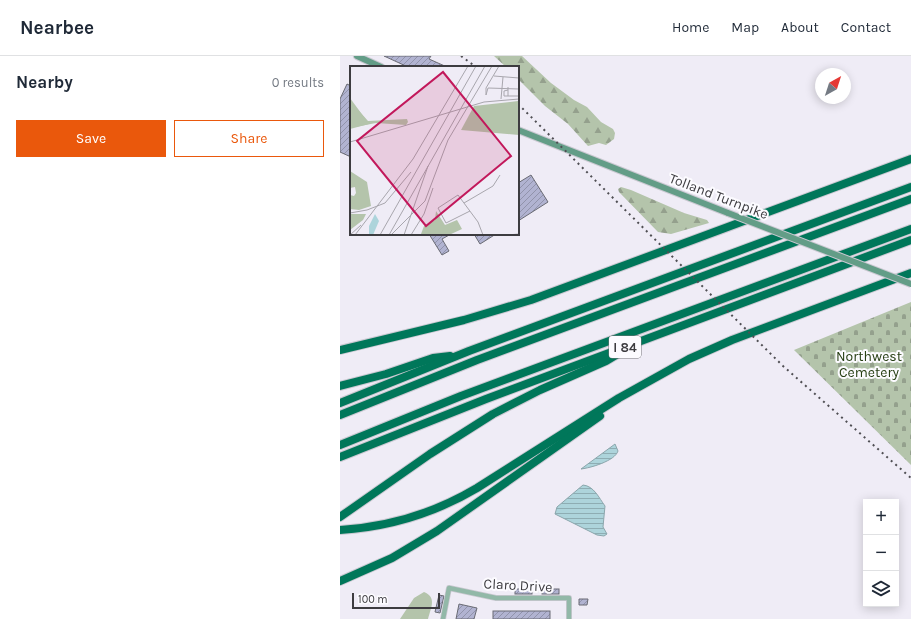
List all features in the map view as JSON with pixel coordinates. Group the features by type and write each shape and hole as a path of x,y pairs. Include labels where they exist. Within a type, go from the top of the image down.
{"highway":[{"path":"340,350 464,320 531,300 911,159"},
{"path":"340,403 457,356 911,187"},
{"path":"340,415 477,360 911,199"},
{"path":"340,445 480,389 911,229"},
{"name":"I 84","path":"340,457 479,402 911,240"},
{"path":"340,530 398,521 457,499 640,386 683,362 721,344 911,273"},
{"path":"340,517 430,454 487,418 540,390 606,361 632,344"},
{"path":"340,386 386,374 433,358 457,356"},
{"path":"340,581 392,558 437,531 640,386"}],"main road":[{"path":"357,56 379,66"},
{"name":"Tolland Turnpike","path":"519,130 911,284"}],"street":[{"name":"Claro Drive","path":"443,619 449,588 496,598 569,598 568,619"}],"green space":[{"path":"494,56 522,56 551,83 574,100 587,107 601,122 613,129 615,133 614,139 606,145 599,143 588,146 568,124 545,106 519,80 519,66 505,66"},
{"path":"621,187 684,213 707,220 709,223 671,234 658,232 619,192 618,189"},
{"name":"Northwest Cemetery","path":"911,302 911,465 794,350"},
{"path":"424,592 431,597 432,600 428,619 400,619 414,598"}],"water":[{"path":"615,444 618,451 612,458 596,466 581,469"},
{"path":"583,485 593,490 605,506 603,527 607,534 604,536 597,535 555,514 557,507"}],"building":[{"path":"384,56 431,56 429,59 445,66 406,66"},
{"path":"347,84 350,86 350,157 340,152 340,99"},
{"path":"531,175 548,202 519,220 519,182"},
{"path":"430,235 449,235 442,239 449,251 442,255"},
{"path":"475,235 494,235 480,244"},
{"path":"515,589 532,589 532,594 515,594"},
{"path":"542,589 559,589 559,594 542,594"},
{"path":"439,595 444,596 440,613 435,612"},
{"path":"579,599 588,599 587,605 579,605"},
{"path":"459,604 477,608 474,619 456,619"},
{"path":"493,611 550,611 550,619 493,619"}],"railway":[{"path":"461,56 475,66"},
{"path":"519,105 783,366 911,478"}]}
